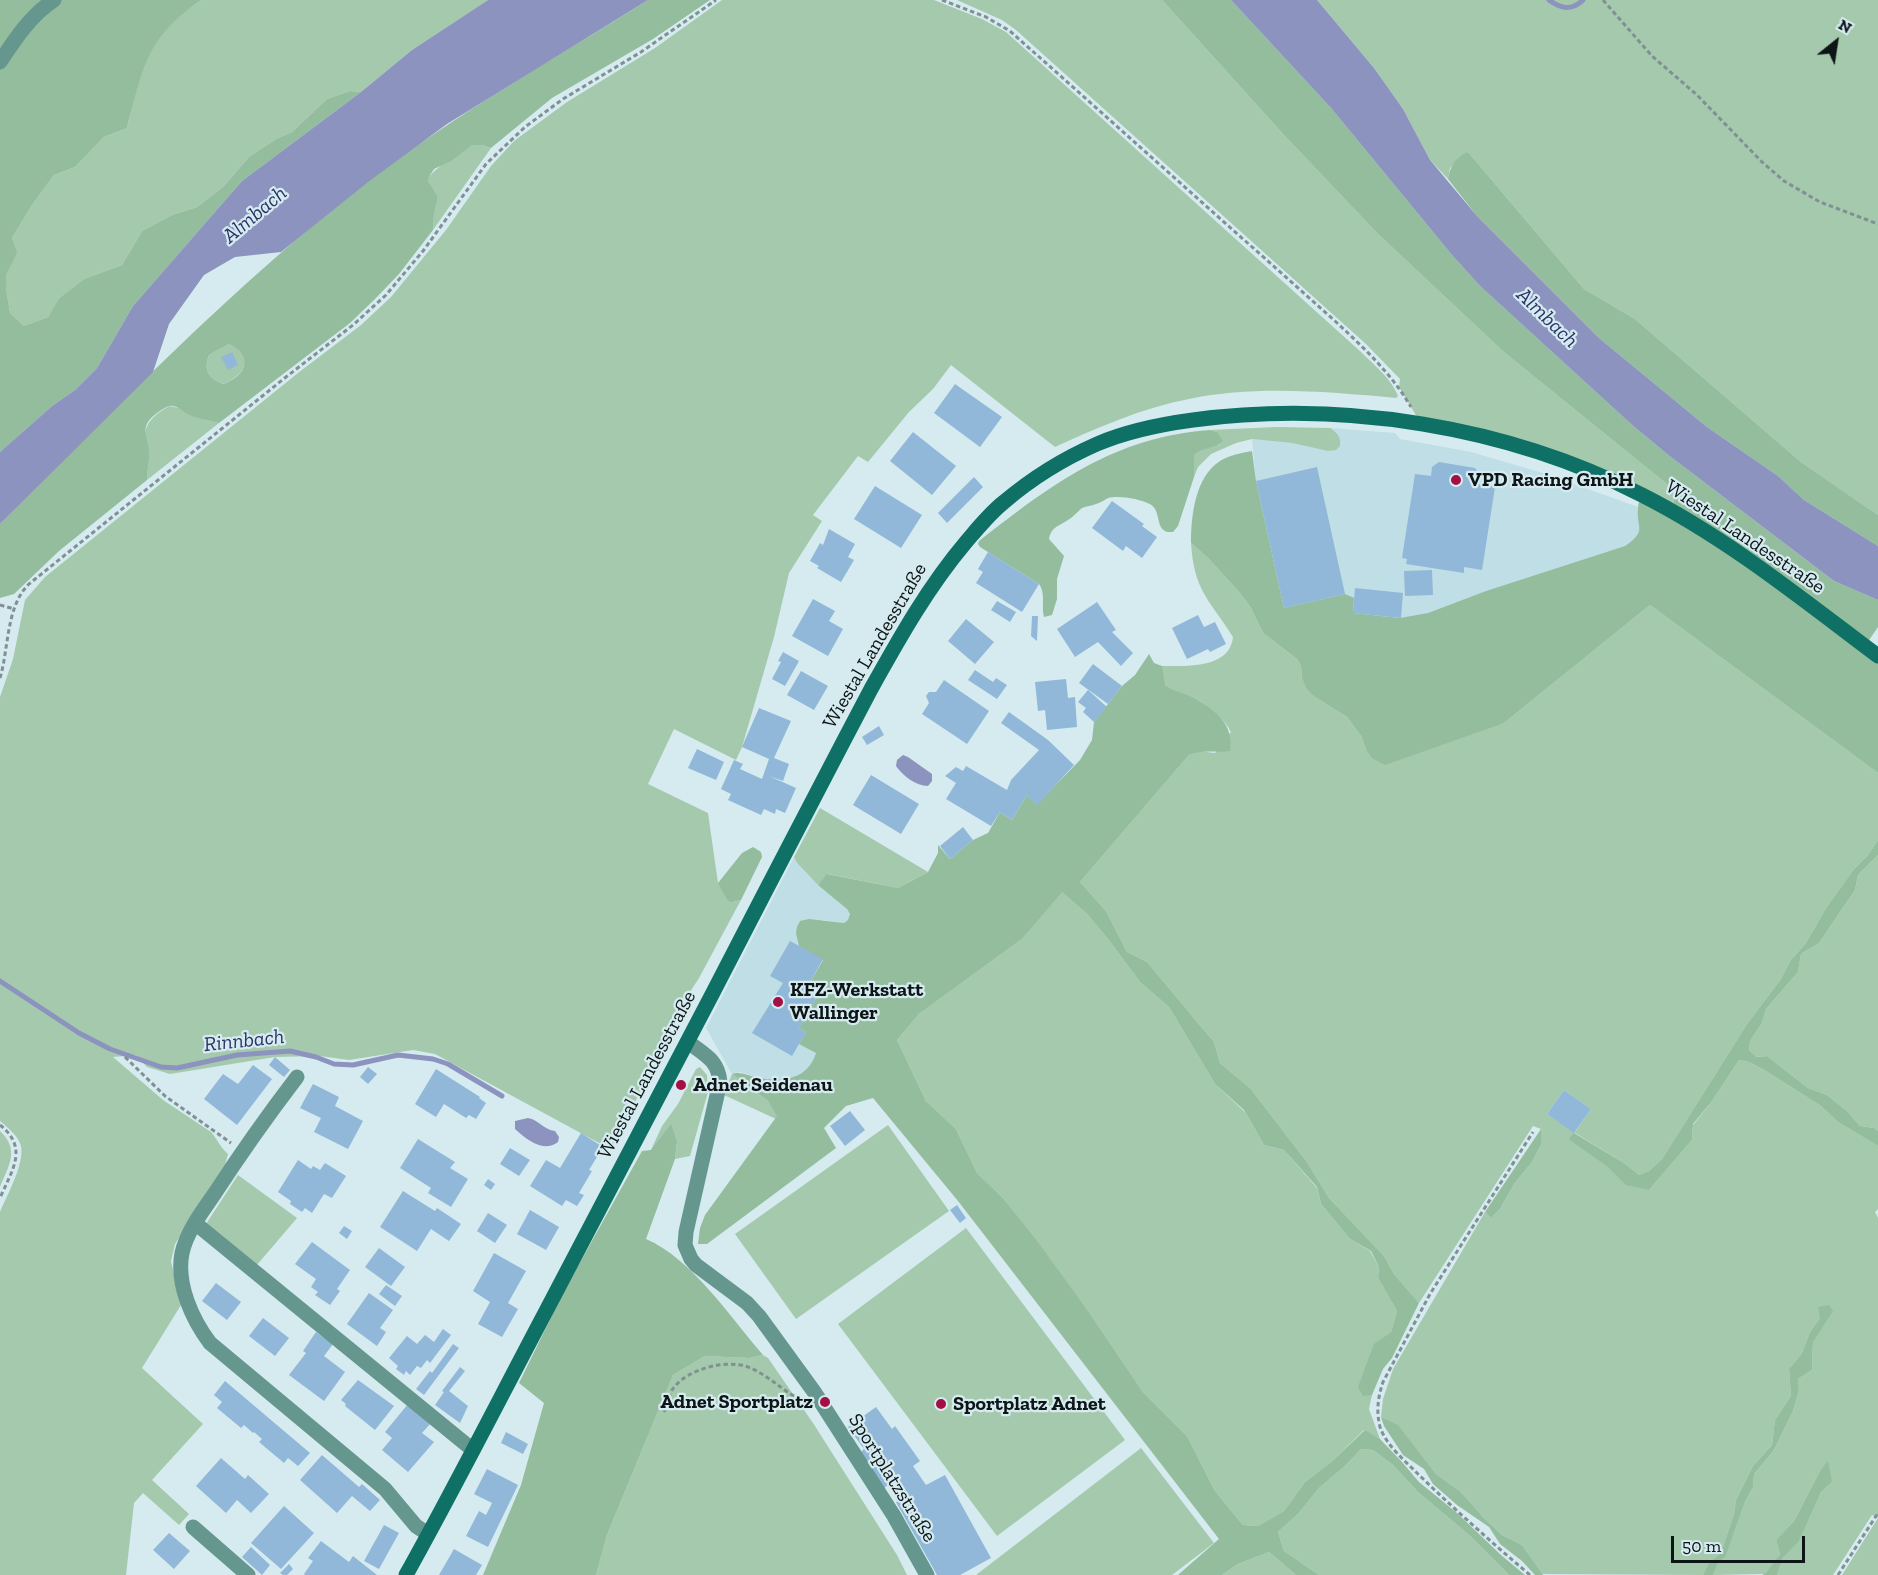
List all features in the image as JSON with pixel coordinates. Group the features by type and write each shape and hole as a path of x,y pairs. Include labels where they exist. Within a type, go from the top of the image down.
{"main road":[{"name":"Wiestal Landesstraße","path":"406,1575 902,633 942,571 981,524 1003,502 1042,475 1100,442 1174,423 1240,415 1303,414 1366,416 1420,422 1539,453 1607,478 1641,494 1732,549 1878,656"}],"street":[{"path":"0,62 34,16 54,0"},
{"name":"Sportplatzstraße","path":"688,1042 714,1063 720,1082 686,1232 687,1253 696,1265 747,1303 759,1316 815,1393 894,1516 927,1575"},
{"path":"297,1077 242,1151 195,1223 185,1244 182,1266 188,1301 202,1332 221,1353 385,1489 416,1526 429,1534"},
{"path":"195,1223 473,1450"},
{"path":"193,1527 248,1575"}],"path":[{"path":"0,678 14,609 22,590 286,376 353,325 386,295 423,251 486,164 525,126 563,99 641,52 716,0"},
{"path":"942,0 986,17 1010,31 1335,321 1382,366 1420,422"},
{"path":"1603,0 1652,56 1696,95 1784,181 1820,202 1878,224"},
{"path":"1398,404 1410,405"},
{"path":"0,605 14,609"},
{"path":"125,1057 165,1096 216,1130 242,1151"},
{"path":"0,1125 13,1138 17,1146 14,1167 0,1198"},
{"path":"1530,1575 1443,1498 1392,1448 1381,1429 1377,1412 1378,1395 1383,1382 1430,1294 1533,1132"},
{"path":"664,1412 673,1389 680,1382 690,1375 721,1365 739,1364 751,1368 792,1395 801,1397 815,1393"},
{"path":"1838,1575 1878,1513"}],"shaded area":[{"path":"1330,428 1395,433 1400,439 1471,452 1546,474 1638,507 1640,528 1638,536 1625,546 1486,591 1428,613 1401,618 1284,608 1256,481 1252,439 1292,443 1329,451 1340,440 1337,433"},
{"path":"794,857 806,873 850,914 844,923 823,920 799,946 823,959 806,991 817,997 806,1032 816,1053 813,1062 804,1072 789,1080 770,1081 740,1072 732,1074 706,1028"}],"green space":[{"path":"0,0 201,0 168,27 149,55 127,128 104,137 75,167 54,175 12,238 17,253 6,275 6,288 10,313 24,326 48,317 59,298 84,279 122,265 142,231 172,215 197,207 223,187 249,157 276,139 292,132 327,99 350,91 361,92 242,181 133,306 97,368 75,390 52,406 0,452"},
{"path":"201,0 488,0 412,50 361,92 350,91 327,99 292,132 276,139 249,157 223,187 197,207 172,215 142,231 122,265 84,279 59,298 48,317 24,326 10,313 6,288 6,275 16,253 12,238 54,175 75,167 104,137 127,128 140,75 152,46 174,20"},
{"path":"648,0 710,0 653,39 552,98 491,148 472,145 451,161 434,169 428,181 438,197 433,230 399,274 375,299 350,323 219,423 194,417 174,406 157,413 146,427 149,454 147,480 59,551 14,594 0,598 0,524 224,304 318,221 401,157 470,110","holes":["229,344 237,349 244,360 242,371 231,381 223,384 214,379 207,370 209,355"]},
{"path":"722,0 934,0 982,19 1006,32 1361,352 1387,378 1398,396 1396,398 1292,391 1215,395 1189,399 1138,413 1055,447 951,365 933,389 909,412 868,462 858,456 813,515 822,521 789,573 774,637 742,747 736,760 674,729 648,784 708,813 718,883 734,902 741,900 699,978 666,1029 649,1073 612,1150 435,1054 413,1050 349,1060 320,1056 275,1057 170,1074 147,1067 136,1055 113,1057 163,1100 211,1132 228,1154 225,1165 175,1244 171,1261 181,1305 142,1368 203,1424 152,1480 189,1514 179,1525 143,1493 134,1503 126,1575 0,1575 0,1212 19,1168 21,1150 16,1137 0,1121 0,697 13,659 25,600 45,577 361,325 391,297 446,230 491,166 514,141 567,102 655,48"},
{"path":"957,0 1162,0 1283,134 1378,234 1505,353 1673,489 1674,512 1607,478 1420,422 1399,387 1400,379 1366,344 1016,30 1002,20"},
{"path":"1162,0 1231,0 1331,108 1480,286 1667,454 1834,581 1878,600 1878,627 1865,646 1878,656 1878,773 1650,605 1504,723 1385,765 1372,758 1361,736 1347,717 1315,697 1307,689 1297,659 1263,633 1251,608 1241,594 1191,543 1196,498 1205,477 1220,461 1236,454 1252,451 1256,481 1284,608 1345,594 1354,598 1353,613 1400,618 1428,613 1486,591 1625,546 1639,532 1638,506 1641,494 1674,511 1673,489 1505,353 1378,234 1283,134"},
{"path":"1317,0 1878,0 1878,515 1801,462 1635,319 1584,289 1468,152 1450,168 1448,179 1430,160 1403,109 1374,68"},
{"path":"472,145 491,148 433,230 438,197 428,180 447,161"},
{"path":"1468,152 1584,289 1635,319 1801,462 1878,515 1878,546 1804,500 1778,476 1707,427 1599,338 1477,216 1448,179 1454,163"},
{"path":"229,344 242,354 244,366 237,376 223,384 208,373 207,361 209,355"},
{"path":"169,406 179,408 198,418 219,423 147,480 149,451 145,436 146,430 150,421"},
{"path":"1276,427 1330,428 1338,436 1340,446 1336,450 1328,451 1292,443 1252,439 1211,454 1198,467 1194,477 1194,455 1198,451 1220,444 1217,432 1210,430"},
{"path":"1210,430 1217,432 1223,441 1194,455 1194,477 1178,526 1173,532 1167,532 1160,526 1154,507 1150,504 1118,497 1108,498 1098,504 1082,508 1054,529 1049,539 1064,556 1057,579 1057,599 1052,615 1044,617 1042,591 1039,584 978,544 1032,501 1086,467 1114,453 1176,434"},
{"path":"1191,543 1241,594 1251,608 1263,633 1297,659 1301,666 1302,678 1315,697 1347,717 1361,736 1366,749 1504,723 1650,605 1878,773 1878,840 1826,908 1806,943 1790,961 1781,979 1747,1024 1662,1159 1649,1171 1639,1175 1624,1163 1575,1133 1568,1139 1649,1190 1692,1140 1693,1125 1739,1060 1749,1062 1766,1071 1821,1106 1838,1122 1878,1146 1878,1209 1875,1212 1878,1218 1878,1518 1872,1515 1833,1575 1777,1575 1783,1558 1799,1540 1821,1492 1832,1482 1820,1471 1794,1521 1776,1540 1780,1554 1766,1574 1713,1575 1726,1554 1745,1502 1753,1487 1754,1474 1774,1450 1793,1411 1798,1394 1798,1379 1812,1370 1813,1342 1818,1332 1820,1318 1810,1332 1802,1353 1789,1369 1791,1396 1775,1420 1772,1445 1753,1466 1736,1500 1734,1514 1721,1553 1709,1562 1703,1575 1542,1574 1522,1545 1502,1535 1461,1492 1436,1474 1398,1426 1381,1417 1383,1399 1393,1369 1485,1212 1491,1218 1500,1209 1514,1184 1532,1162 1541,1145 1541,1129 1533,1126 1419,1303 1394,1274 1384,1256 1329,1198 1307,1162 1250,1088 1220,1063 1214,1042 1147,962 1127,952 1106,911 1080,882 1189,755 1197,751 1215,753 1231,732 1211,709 1196,699 1171,690 1165,685 1163,678 1162,666 1205,664 1224,655 1233,637 1204,594 1195,573","holes":["1564,1090 1591,1109 1575,1132 1547,1114"]},
{"path":"1149,654 1154,663 1162,666 1165,685 1192,697 1217,714 1227,726 1231,742 1230,751 1189,755 1080,882 1106,911 1127,952 1147,962 1214,1042 1220,1063 1250,1088 1307,1162 1329,1198 1384,1256 1394,1274 1419,1303 1392,1358 1383,1369 1372,1395 1363,1396 1358,1387 1374,1344 1391,1332 1397,1311 1378,1278 1379,1267 1371,1251 1350,1239 1321,1204 1317,1187 1284,1150 1264,1145 1244,1110 1215,1084 1169,1007 1140,982 1087,914 1062,892 1022,939 919,1014 897,1040 926,1101 956,1129 977,1173 1003,1198 1037,1241 1143,1392 1187,1436 1215,1491 1243,1525 1258,1526 1284,1511 1305,1482 1331,1462 1365,1430 1380,1439 1419,1482 1525,1575 1509,1575 1469,1535 1418,1492 1393,1465 1373,1450 1361,1449 1319,1488 1298,1514 1278,1532 1284,1551 1319,1575 1296,1575 1269,1552 1238,1564 1222,1575 1178,1575 1219,1539 958,1201 873,1098 846,1106 824,1128 836,1148 707,1244 698,1244 700,1228 705,1215 777,1116 768,1101 732,1074 741,1073 774,1080 792,1078 806,1069 816,1053 799,1044 806,1032 799,1028 817,997 805,991 823,960 799,946 797,927 800,921 809,919 844,923 850,914 818,885 827,874 898,888 928,872 938,853 938,845 950,859 973,840 988,833 1000,812 1012,820 1027,795 1037,804 1080,760 1092,740 1094,722 1122,686 1135,675"},
{"path":"820,808 928,872 898,888 828,874 818,885 794,857"},
{"path":"1878,840 1878,855 1858,875 1855,890 1819,943 1801,954 1798,972 1766,1009 1762,1023 1750,1041 1749,1050 1756,1057 1767,1056 1808,1088 1827,1095 1848,1112 1860,1126 1874,1128 1878,1131 1878,1146 1838,1122 1821,1106 1766,1071 1749,1062 1739,1060 1712,1101 1693,1124 1692,1140 1649,1190 1626,1185 1607,1166 1568,1139 1574,1133 1624,1163 1639,1175 1649,1171 1662,1159 1747,1024 1781,979 1790,961 1806,943 1826,908"},
{"path":"753,847 761,852 762,857 741,900 728,901 718,883 742,853"},
{"path":"1878,855 1878,1131 1874,1128 1860,1126 1848,1112 1827,1095 1808,1088 1767,1056 1755,1057 1749,1050 1750,1041 1762,1023 1766,1009 1798,972 1801,954 1819,943 1855,890 1858,875"},
{"path":"1061,891 1087,914 1140,982 1169,1007 1215,1084 1245,1112 1264,1145 1284,1150 1317,1188 1321,1204 1350,1239 1370,1251 1379,1267 1378,1278 1397,1311 1391,1332 1374,1345 1363,1395 1372,1395 1369,1409 1380,1439 1364,1430 1331,1462 1305,1482 1284,1511 1258,1526 1243,1525 1215,1491 1187,1436 1143,1392 1091,1315 1003,1198 977,1173 956,1129 926,1101 897,1040 919,1014 1022,939"},
{"path":"700,1067 707,1075 708,1092 690,1156 675,1159 677,1142 651,1150 662,1126 678,1104 696,1069"},
{"path":"732,1074 768,1101 778,1116 776,1119 724,1095"},
{"path":"671,1124 677,1142 675,1159 646,1239 663,1248 694,1274 763,1355 749,1358 705,1356 673,1375 607,1535 596,1575 483,1575 521,1485 544,1403 519,1383 563,1293 642,1151 651,1150"},
{"path":"888,1125 949,1211 796,1319 735,1234"},
{"path":"1541,1129 1541,1145 1532,1162 1514,1184 1500,1209 1491,1218 1485,1212"},
{"path":"0,1131 10,1145 11,1158 0,1187"},
{"path":"238,1175 297,1218 256,1266 206,1224"},
{"path":"966,1228 1125,1440 997,1536 838,1324"},
{"path":"1829,1305 1833,1311 1813,1342 1812,1370 1798,1379 1798,1394 1793,1411 1774,1450 1754,1474 1753,1487 1745,1502 1726,1555 1718,1564 1713,1575 1703,1575 1709,1562 1721,1553 1734,1514 1736,1500 1753,1466 1772,1445 1775,1420 1791,1396 1789,1369 1802,1353 1810,1332 1820,1318 1818,1307"},
{"path":"763,1355 768,1358 813,1423 897,1555 907,1575 596,1575 607,1535 673,1375 705,1356 749,1358"},
{"path":"1381,1417 1398,1425 1436,1474 1461,1492 1502,1535 1522,1545 1543,1575 1535,1575 1522,1561 1500,1544 1489,1527 1457,1505 1433,1484 1424,1469 1403,1455 1384,1426"},
{"path":"1141,1448 1214,1543 1172,1575 976,1575"},
{"path":"1361,1449 1373,1450 1393,1465 1418,1492 1469,1535 1509,1575 1319,1575 1284,1551 1278,1532 1298,1514 1319,1488"},
{"path":"1828,1461 1832,1482 1821,1492 1799,1541 1783,1558 1777,1575 1762,1575 1780,1554 1776,1540 1794,1521 1820,1471"},
{"path":"1878,1518 1878,1575 1842,1575"},
{"path":"1269,1552 1296,1575 1222,1575 1238,1564"}],"water":[{"name":"Almbach","path":"488,0 648,0 447,124 368,182 281,252 235,257 204,275 169,324 153,372 0,524 0,452 52,406 75,390 97,368 133,306 242,181 361,92 412,50"},
{"name":"Almbach","path":"1231,0 1317,0 1374,68 1403,109 1430,160 1477,216 1599,338 1707,427 1778,476 1804,500 1878,546 1878,600 1834,581 1667,454 1480,286 1331,108"},
{"path":"903,755 932,774 932,781 928,786 914,782 899,770 896,766 897,760"},
{"path":"528,1118 555,1131 559,1137 558,1142 541,1146 515,1129 515,1121"}],"building":[{"path":"232,352 238,365 228,370 221,357"},
{"path":"955,384 1002,417 980,447 934,413"},
{"path":"913,432 956,466 932,495 890,461"},
{"path":"1439,462 1475,468 1480,475 1479,484 1495,487 1482,570 1464,567 1464,573 1406,564 1407,559 1402,558 1415,474 1431,476 1432,467"},
{"path":"1317,467 1345,594 1284,608 1256,481"},
{"path":"974,477 983,487 947,523 938,513"},
{"path":"875,486 922,515 901,548 854,519"},
{"path":"1112,501 1144,524 1142,526 1157,537 1142,558 1126,546 1123,551 1092,528"},
{"path":"829,529 855,544 848,557 854,560 841,582 817,568 819,566 810,561 820,543 823,545"},
{"path":"988,552 1039,584 1022,612 976,583 983,572 978,569"},
{"path":"1432,570 1433,595 1405,596 1404,571"},
{"path":"1355,588 1403,593 1401,618 1353,613"},
{"path":"813,599 835,611 829,621 843,629 828,656 792,636"},
{"path":"997,601 1016,612 1010,622 991,610"},
{"path":"1097,602 1116,630 1112,632 1133,653 1121,666 1098,642 1075,657 1057,629"},
{"path":"1198,615 1204,627 1215,622 1226,644 1187,659 1172,628"},
{"path":"1032,616 1038,616 1037,641 1031,636"},
{"path":"966,619 994,642 975,664 948,641"},
{"path":"783,652 799,661 785,686 772,679 781,662 778,661"},
{"path":"1093,664 1122,686 1108,704 1079,683"},
{"path":"975,670 993,682 996,678 1007,685 997,699 968,680"},
{"path":"801,671 828,686 814,710 787,695"},
{"path":"1066,679 1068,698 1075,697 1077,727 1047,730 1045,710 1038,711 1035,682"},
{"path":"944,680 989,711 967,744 922,714 929,703 926,696 929,692 936,692"},
{"path":"1088,690 1107,707 1094,722 1083,712 1086,708 1078,702"},
{"path":"759,708 791,721 774,758 789,764 783,781 769,776 796,788 785,813 776,809 775,814 764,809 761,815 728,800 731,794 721,789 734,760 743,764 740,769 762,779 769,759 742,747"},
{"path":"1009,712 1048,740 1074,765 1037,805 1027,795 1012,820 1000,812 991,826 946,799 956,783 945,776 956,767 963,771 966,766 1007,790 1011,780 1039,750 1001,723"},
{"path":"879,726 884,735 867,745 862,737"},
{"path":"697,749 724,762 716,780 688,768"},
{"path":"871,775 919,804 901,834 853,805"},
{"path":"963,827 973,840 950,859 940,846"},
{"path":"790,941 823,959 805,991 817,997 799,1028 806,1032 792,1056 752,1033 783,983 770,976"},
{"path":"275,1057 290,1070 284,1077 269,1065"},
{"path":"253,1065 272,1079 237,1125 204,1099 223,1074 238,1084"},
{"path":"368,1067 377,1074 368,1084 360,1077"},
{"path":"436,1069 486,1103 476,1119 469,1115 466,1118 444,1104 436,1117 415,1104"},
{"path":"313,1084 339,1097 335,1106 363,1121 348,1149 314,1132 321,1118 300,1108"},
{"path":"1564,1090 1591,1109 1574,1133 1547,1114"},
{"path":"850,1111 865,1130 845,1146 830,1126"},
{"path":"581,1133 603,1147 589,1170 592,1171 579,1193 584,1195 577,1206 566,1200 562,1206 530,1186 546,1160 560,1168"},
{"path":"418,1139 455,1162 450,1168 468,1179 451,1207 428,1193 431,1188 400,1168"},
{"path":"510,1148 530,1160 519,1176 500,1164"},
{"path":"298,1160 311,1169 313,1166 320,1170 325,1163 346,1176 332,1198 324,1194 312,1213 305,1208 302,1212 278,1192"},
{"path":"488,1179 495,1184 491,1190 484,1185"},
{"path":"403,1191 435,1211 437,1208 461,1224 449,1241 431,1229 417,1251 380,1227"},
{"path":"957,1205 966,1218 960,1223 950,1210"},
{"path":"530,1210 559,1227 546,1250 517,1234"},
{"path":"488,1213 507,1225 495,1243 477,1231"},
{"path":"344,1226 352,1231 347,1239 339,1233"},
{"path":"312,1242 350,1270 337,1289 340,1291 330,1305 315,1295 318,1292 311,1287 316,1279 295,1264"},
{"path":"379,1248 405,1267 391,1286 365,1267"},
{"path":"494,1253 526,1271 508,1303 518,1309 502,1337 478,1324 490,1302 473,1291"},
{"path":"216,1283 241,1302 227,1320 202,1301"},
{"path":"386,1285 402,1296 395,1306 379,1294"},
{"path":"369,1293 393,1310 380,1328 386,1332 377,1346 347,1324"},
{"path":"263,1318 289,1338 275,1356 249,1336"},
{"path":"443,1329 451,1335 430,1363 427,1360 421,1368 417,1366 410,1375 406,1371 404,1375 396,1369 398,1366 389,1358 407,1336 417,1344 425,1335 434,1342"},
{"path":"316,1332 333,1344 324,1356 345,1372 324,1401 289,1375 306,1353 303,1351"},
{"path":"453,1344 459,1348 424,1395 416,1389 430,1371 432,1373"},
{"path":"460,1367 465,1371 449,1391 468,1406 460,1423 435,1405 444,1392 442,1391"},
{"path":"358,1380 394,1406 375,1430 345,1406 346,1404 341,1400"},
{"path":"225,1381 310,1453 298,1466 288,1458 284,1463 259,1442 262,1439 254,1432 244,1425 241,1428 217,1408 222,1402 214,1395"},
{"path":"408,1404 431,1423 422,1433 434,1442 408,1472 382,1450 392,1438 385,1432"},
{"path":"876,1407 892,1429 895,1426 920,1461 913,1466 926,1485 945,1475 991,1558 960,1575 937,1575 896,1502 905,1497 893,1481 884,1488 860,1453 864,1449 848,1427"},
{"path":"506,1432 528,1444 523,1454 501,1443"},
{"path":"322,1455 359,1487 362,1484 380,1500 370,1511 352,1496 337,1513 300,1480"},
{"path":"221,1458 245,1479 248,1475 269,1494 251,1513 237,1500 226,1513 196,1486"},
{"path":"487,1469 518,1485 488,1547 466,1536 479,1511 486,1515 492,1503 474,1494"},
{"path":"284,1506 314,1533 281,1569 251,1543"},
{"path":"384,1525 399,1533 379,1569 364,1561"},
{"path":"169,1533 190,1551 174,1569 153,1550"},
{"path":"321,1541 349,1562 353,1556 377,1575 305,1575 313,1561 308,1558"},
{"path":"251,1547 270,1565 262,1575 242,1557"},
{"path":"454,1549 482,1565 476,1575 439,1575"},
{"path":"289,1564 293,1569 287,1575 280,1573"}],"waterway":[{"path":"1549,0 1566,8 1575,6 1583,0"},
{"name":"Rinnbach","path":"0,981 79,1033 110,1049 161,1067 177,1068 237,1055 290,1051 334,1064 353,1065 398,1055 433,1059 448,1064 502,1096"}],"place":[{"name":"VPD Racing GmbH","path":"1456,480"},
{"name":"KFZ-Werkstatt Wallinger","path":"778,1002"},
{"name":"Adnet Seidenau","path":"681,1085"},
{"name":"Adnet Sportplatz","path":"825,1402"},
{"name":"Sportplatz Adnet","path":"941,1404"}]}
